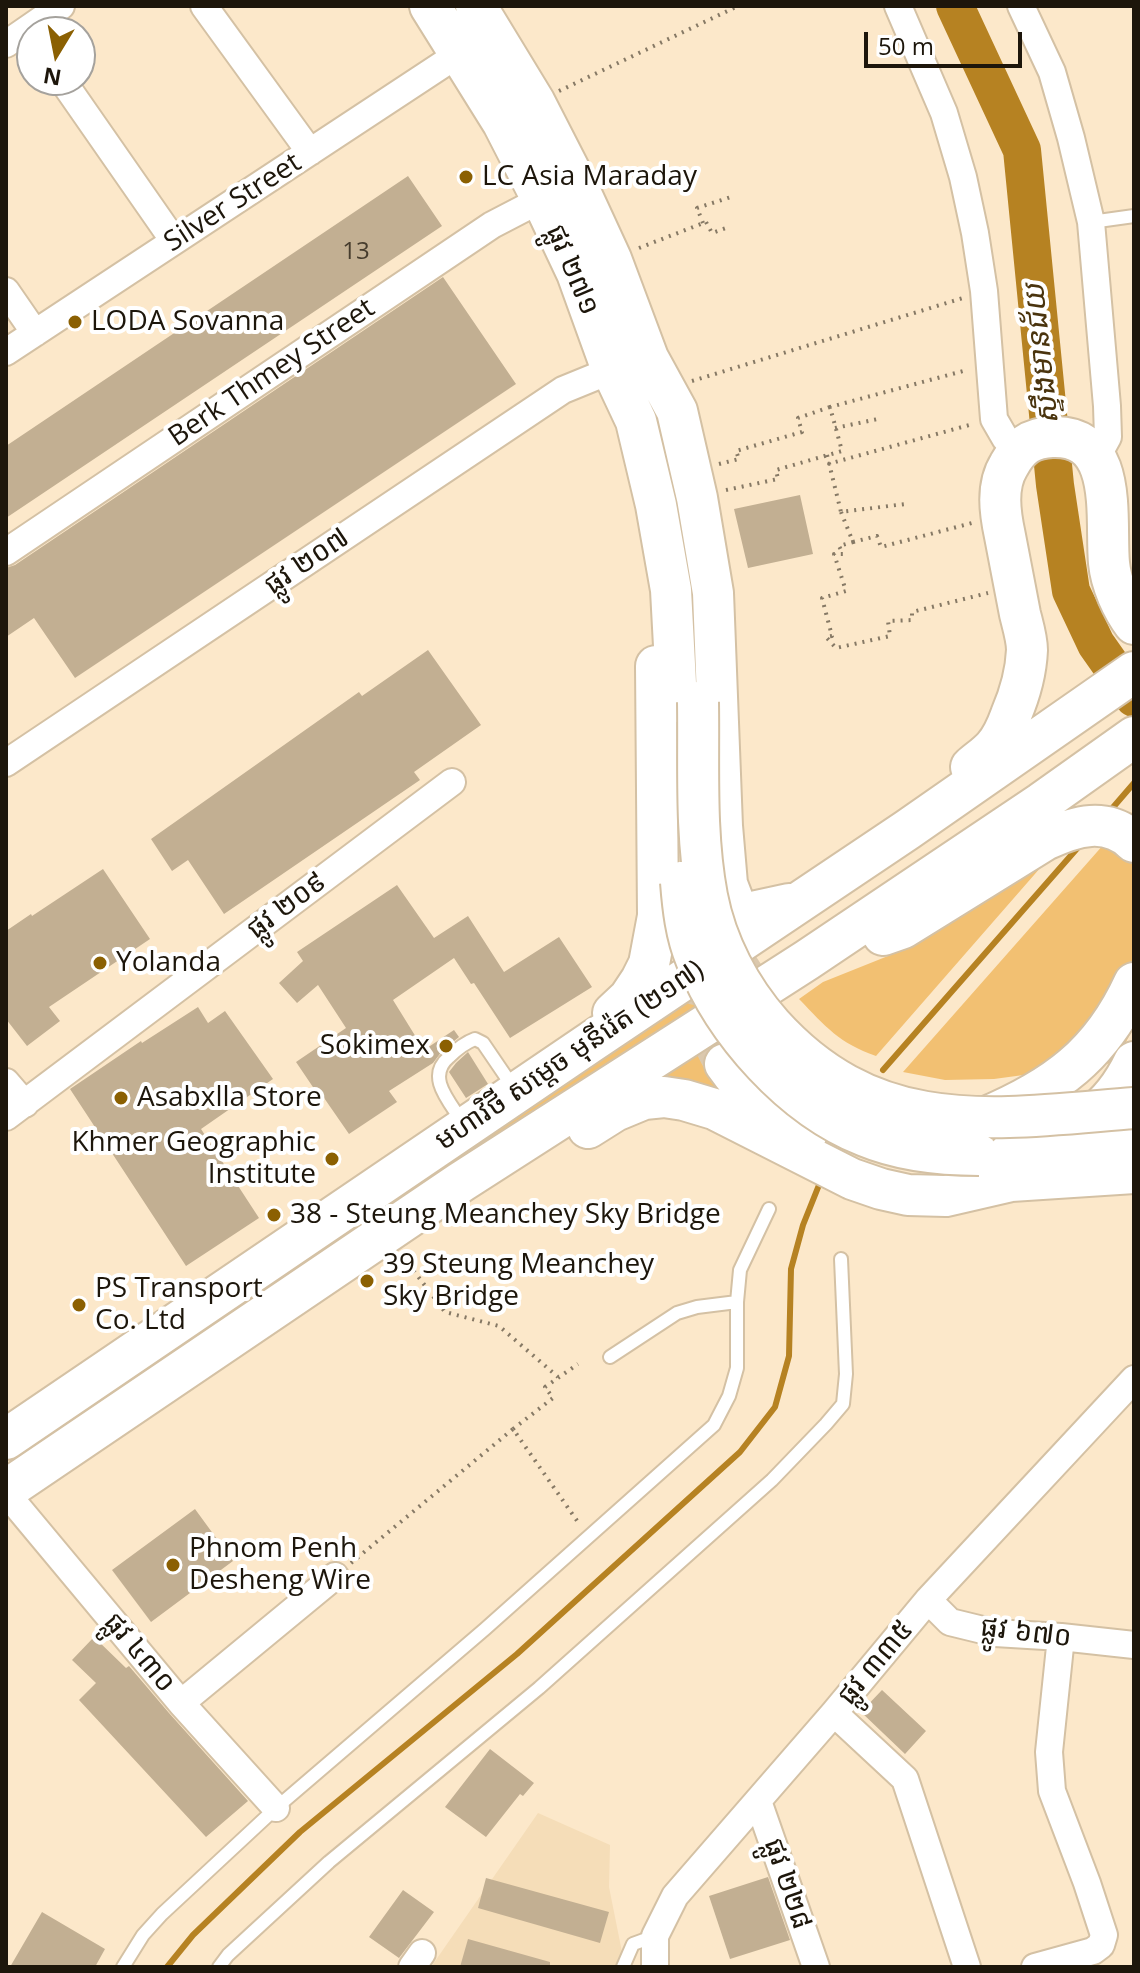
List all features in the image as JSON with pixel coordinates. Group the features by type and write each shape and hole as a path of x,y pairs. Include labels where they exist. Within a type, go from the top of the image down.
{"main road":[{"name":"ផ្លូវ ២៧១","path":"430,6 503,123 577,273 642,372"},
{"name":"ផ្លូវ ២៧១","path":"476,6 535,103 611,259 642,372"},
{"path":"642,372 677,411 705,537 713,593 727,884 735,905 744,911 797,902"},
{"path":"642,372 657,416 677,499 692,589 687,702 702,864 707,899 734,971 755,1004 797,1049 839,1081 868,1096 911,1110 961,1117 995,1152 1134,1173"},
{"path":"588,1044 641,980 649,964 658,916 655,626 645,549 618,426 642,372"},
{"path":"907,830 953,782 995,747 1021,690 1027,648 1003,526 1000,490 1005,471 1018,450 1031,442 1059,437 1073,440 1097,457 1105,477 1109,566 1125,612 1134,624"},
{"name":"មហាវិថី សម្តេច មុនីរ៉េត (២១៧)","path":"6,1439 907,830 1030,796 1134,672"},
{"path":"757,958 1030,796 1134,702"},
{"name":"មហាវិថី សម្តេច មុនីរ៉េត (២១៧)","path":"6,1492 461,1182 807,960 1030,796 1134,737"},
{"path":"1030,796 1066,830 1088,825 1110,828 1134,842"},
{"path":"995,1152 1021,1102 1066,1074 1102,1038 1115,1021 1134,983"},
{"path":"725,1064 736,1080 797,1128 856,1158 944,1178 995,1152 1072,1130 1094,1116 1111,1099 1134,1062"},
{"path":"461,1182 533,1161 615,1111 644,1099 664,1097 714,1109 852,1179 908,1195 946,1196 1033,1117 1134,1108"},
{"path":"995,1152 1092,1141 1134,1140"}],"street":[{"path":"204,6 310,152"},
{"path":"898,6 944,113 963,177 984,291 994,419 1005,438 1018,450"},
{"path":"1021,6 1052,72 1091,222 1108,437 1097,457"},
{"name":"Silver Street","path":"6,352 460,53"},
{"path":"73,96 174,241"},
{"name":"Berk Thmey Street","path":"6,552 492,225 542,199"},
{"path":"6,291 35,333"},
{"name":"ផ្លូវ ២០៧","path":"6,763 563,390 642,372"},
{"name":"ផ្លូវ ២០៩","path":"15,1110 452,782"},
{"path":"6,1082 15,1110"},
{"name":"ផ្លូវ ៣៣៥","path":"655,1967 655,1936 675,1896 928,1600 1134,1379"},
{"name":"ផ្លូវ ៤៣០","path":"6,1492 181,1703 276,1808"},
{"path":"181,1703 335,1576"},
{"name":"ផ្លូវ ៦៧០","path":"928,1600 950,1622 995,1633 1134,1645"},
{"path":"1035,1967 1093,1951 1101,1945 1104,1935 1052,1791 1049,1752 1061,1637"},
{"path":"834,1713 905,1779 967,1967"},
{"name":"ផ្លូវ ២២៨","path":"758,1801 816,1967"}],"lane":[{"path":"1091,222 1134,216"},
{"path":"465,1127 439,1083 438,1073 442,1062 464,1043 475,1039 483,1043 517,1092"},
{"path":"123,1967 143,1935 162,1914 276,1808 485,1629 714,1425 729,1396 737,1368 740,1270 769,1209"},
{"path":"219,1967 228,1955 329,1862 539,1688 772,1480 826,1424 843,1404 846,1374 841,1259"},
{"path":"610,1357 677,1313 737,1302"},
{"path":"623,1967 633,1944 655,1936"}],"path":[{"path":"535,103 738,6"},
{"path":"703,223 697,208 731,197"},
{"path":"611,259 706,222 712,233 729,227"},
{"path":"642,372 984,291"},
{"path":"693,480 739,459 736,451 802,432 798,418 989,365"},
{"path":"693,480 719,482 720,491 778,479 776,470 842,451 830,407"},
{"path":"835,428 878,419"},
{"path":"828,464 994,419"},
{"path":"827,455 841,512 853,542"},
{"path":"841,512 905,504"},
{"path":"979,522 881,547 877,536 839,546 843,554 834,554 846,591 822,598 832,636 826,637 836,648 890,636 888,621 912,620 912,612 991,592"},
{"path":"385,1233 445,1312 499,1326 558,1377"},
{"path":"335,1576 553,1398 545,1387 578,1364"},
{"path":"513,1429 588,1537"}],"shaded area":[{"path":"1134,810 1134,1026 1112,1063 994,1079 945,1080 903,1072"},
{"path":"1048,859 876,1056 842,1040 799,999 823,982 913,946"},
{"path":"699,981 695,1010 555,1107 469,1150 543,1088"},
{"path":"697,1053 719,1091 644,1086"},
{"path":"538,1813 610,1845 609,1887 625,1967 431,1967"}],"building":[{"path":"408,176 442,226 6,518 6,446"},
{"path":"443,277 516,384 75,678 34,618 6,637 6,568 15,565"},
{"path":"800,495 813,554 748,568 734,509"},
{"path":"428,650 481,725 414,772 420,780 224,914 188,860 172,871 151,839 359,692 362,696"},
{"path":"103,869 150,939 49,1007 60,1021 27,1046 6,1019 6,931"},
{"path":"397,885 434,938 468,916 504,972 559,937 592,987 510,1038 454,958 393,1000 424,1050 454,1030 459,1037 433,1063 389,1091 397,1102 349,1134 296,1062 346,1028 318,985 297,1003 279,983 303,961 297,952"},
{"path":"198,1007 208,1023 225,1011 273,1079 201,1129 259,1218 186,1266 70,1089"},
{"path":"468,1052 488,1084 466,1098 449,1072"},
{"name":"Phnom Penh Desheng Wire","path":"195,1509 233,1561 151,1622 112,1570"},
{"path":"94,1637 126,1668 129,1666 248,1801 206,1837 79,1700 96,1683 72,1660"},
{"path":"882,1690 926,1731 905,1754 861,1712"},
{"path":"490,1749 534,1783 523,1796 520,1794 486,1837 445,1807"},
{"path":"768,1877 790,1940 730,1959 709,1896"},
{"path":"486,1878 609,1912 600,1943 478,1908"},
{"path":"403,1890 434,1912 399,1958 369,1937"},
{"path":"42,1912 105,1949 95,1967 10,1967"},
{"path":"468,1939 550,1962 550,1967 460,1967"}],"waterway":[{"name":"ស្ទឹងមានជ័យ","path":"955,6 1022,150 1055,485 1071,591 1096,644 1134,698"},
{"path":"1109,812 1134,783"},
{"path":"883,1070 1081,844"},
{"path":"167,1967 193,1935 300,1832 517,1654 740,1452 775,1407 789,1356 791,1269 803,1225 821,1180"}],"tunnel":[{"path":"725,1064 708,1028 710,1002 726,980 757,958"}],"place":[{"name":"LC Asia Maraday","path":"466,177"},
{"name":"LODA Sovanna","path":"75,322"},
{"name":"Yolanda","path":"100,963"},
{"name":"Sokimex","path":"446,1046"},
{"name":"Asabxlla Store","path":"121,1098"},
{"name":"Khmer Geographic Institute","path":"332,1159"},
{"name":"38 - Steung Meanchey Sky Bridge","path":"274,1215"},
{"name":"39 Steung Meanchey Sky Bridge","path":"367,1281"},
{"name":"PS Transport Co. Ltd","path":"79,1305"},
{"name":"Phnom Penh Desheng Wire","path":"173,1565"}]}
